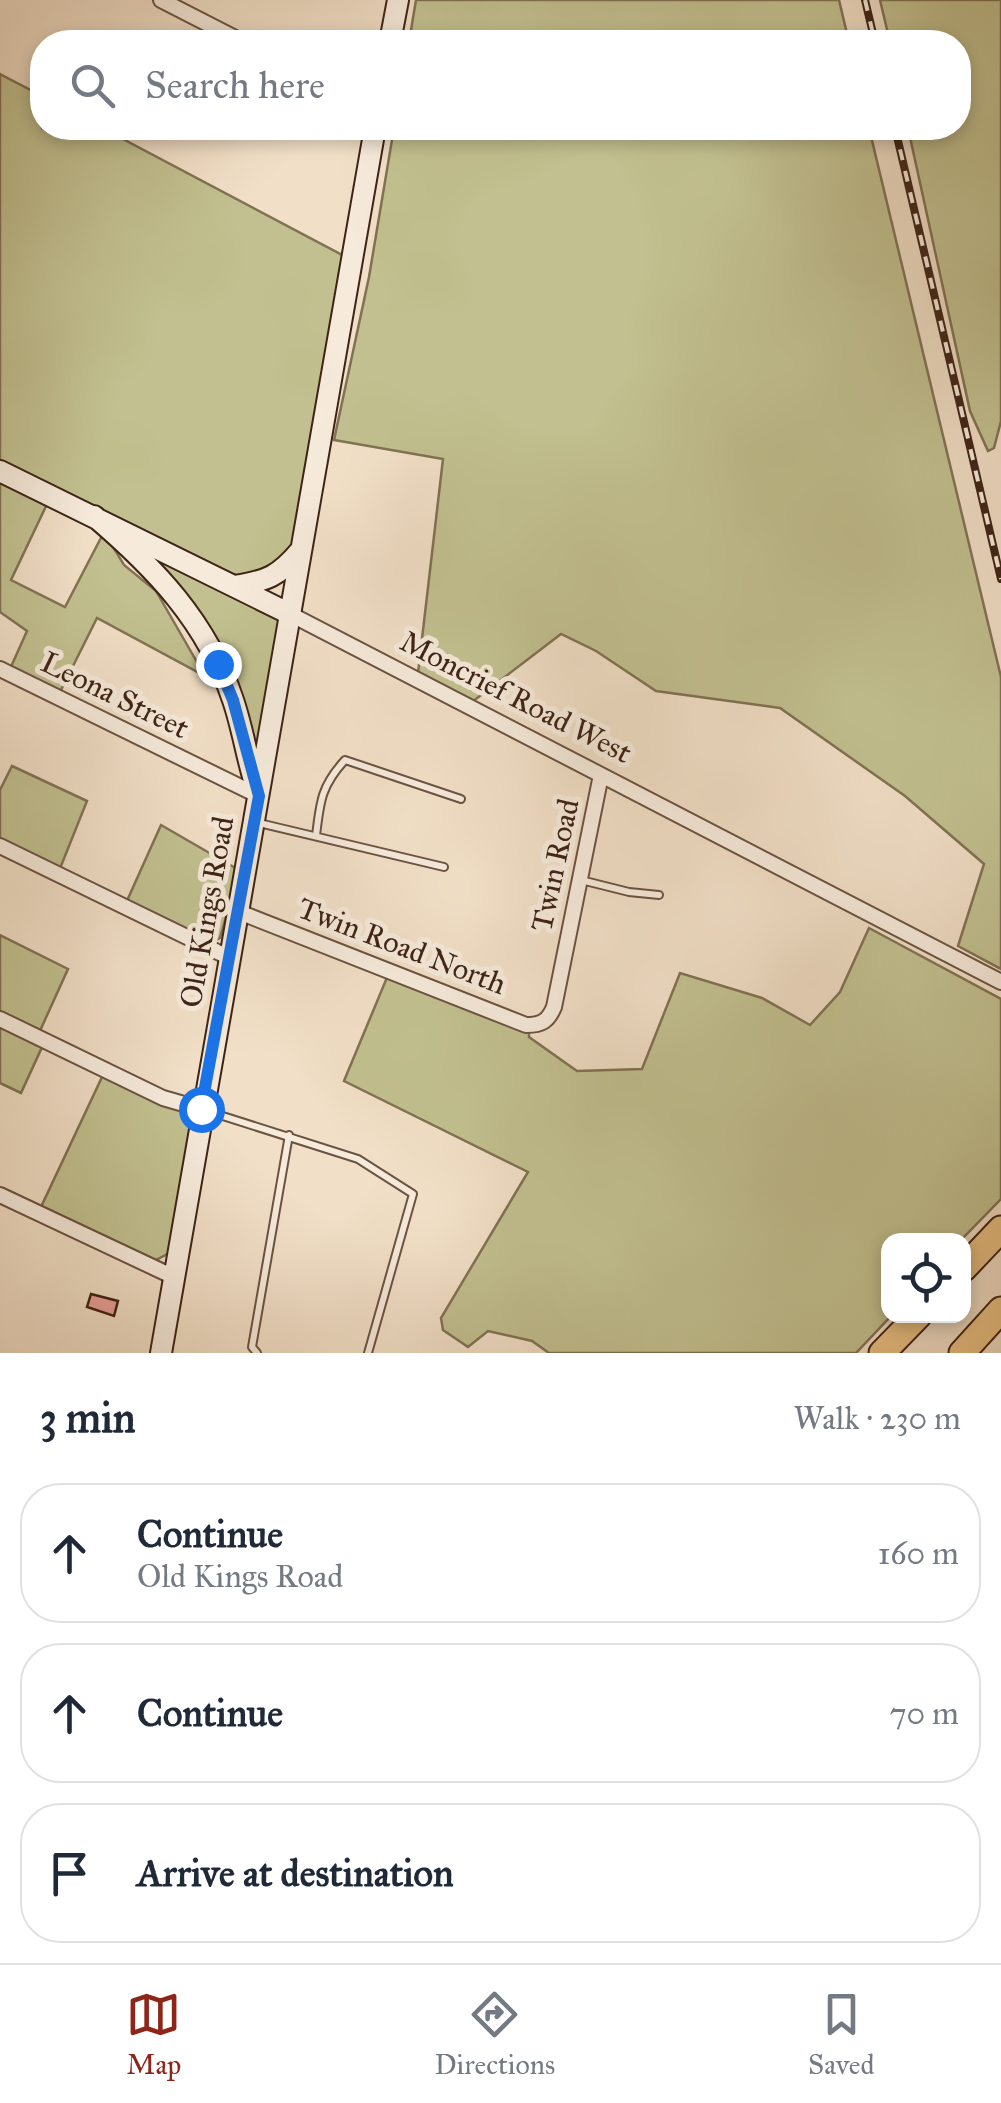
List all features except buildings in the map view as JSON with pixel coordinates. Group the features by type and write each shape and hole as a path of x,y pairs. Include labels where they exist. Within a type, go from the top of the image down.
{"highway":[{"path":"971,1261 1001,1229"},
{"path":"962,1353 1001,1310"},
{"path":"882,1353 911,1323"}],"street":[{"path":"161,0 220,30"},
{"path":"392,30 398,0"},
{"name":"Old Kings Road","path":"160,1353 373,140"},
{"name":"Moncrief Road West","path":"0,471 290,614 1001,982"},
{"path":"94,516 143,558 200,627 233,700 259,796"},
{"path":"234,586 262,582 283,571 302,550"},
{"name":"Leona Street","path":"0,669 259,796"},
{"name":"Twin Road","path":"545,1022 554,1007 601,775"},
{"path":"0,846 230,958"},
{"name":"Twin Road North","path":"239,912 526,1025 545,1022"},
{"path":"0,1019 163,1098 201,1109"},
{"path":"0,1195 174,1277"}],"lane":[{"path":"316,836 324,788 345,760 461,799"},
{"path":"254,822 444,867"},
{"path":"580,880 659,896"},
{"path":"201,1109 358,1159 413,1194 368,1353"},
{"path":"257,1353 252,1348 288,1135"}],"shaded area":[{"path":"416,0 839,0 846,30 411,30"},
{"path":"880,0 1001,0 1001,421 994,448 988,451 970,411 911,140 971,140 971,30 887,30"},
{"path":"0,74 30,90 30,140 125,140 346,257 295,544 273,566 245,575 223,574 0,464"},
{"path":"392,140 872,140 1001,677 1001,969 958,946 984,864 905,796 780,708 656,691 596,651 561,634 472,702 418,673 443,459 334,440 369,277"},
{"path":"0,478 48,502 11,580 65,607 104,532 124,565 156,591 205,676 97,618 59,694 10,669 27,631 0,612"},
{"path":"140,546 273,613 279,621 257,764 237,695"},
{"path":"12,766 87,801 59,871 0,842 0,790"},
{"path":"161,825 239,870 220,938 210,943 126,903"},
{"path":"869,928 1001,999 1001,1199 968,1233 881,1233 881,1323 884,1323 856,1353 549,1353 532,1341 488,1331 468,1347 443,1330 441,1318 528,1172 344,1081 388,975 529,1031 529,1037 577,1071 642,1069 680,973 762,998 810,1025 840,992"},
{"path":"0,935 68,969 39,1033 0,1013"},
{"path":"0,1024 43,1045 21,1093 0,1083"},
{"path":"103,1075 185,1113 192,1120 173,1251 154,1261 41,1207"}],"railway":[{"path":"865,0 872,30"},
{"path":"898,140 1001,579"}],"route":[{"path":"201,1109 259,796 233,700 218,664"}]}
